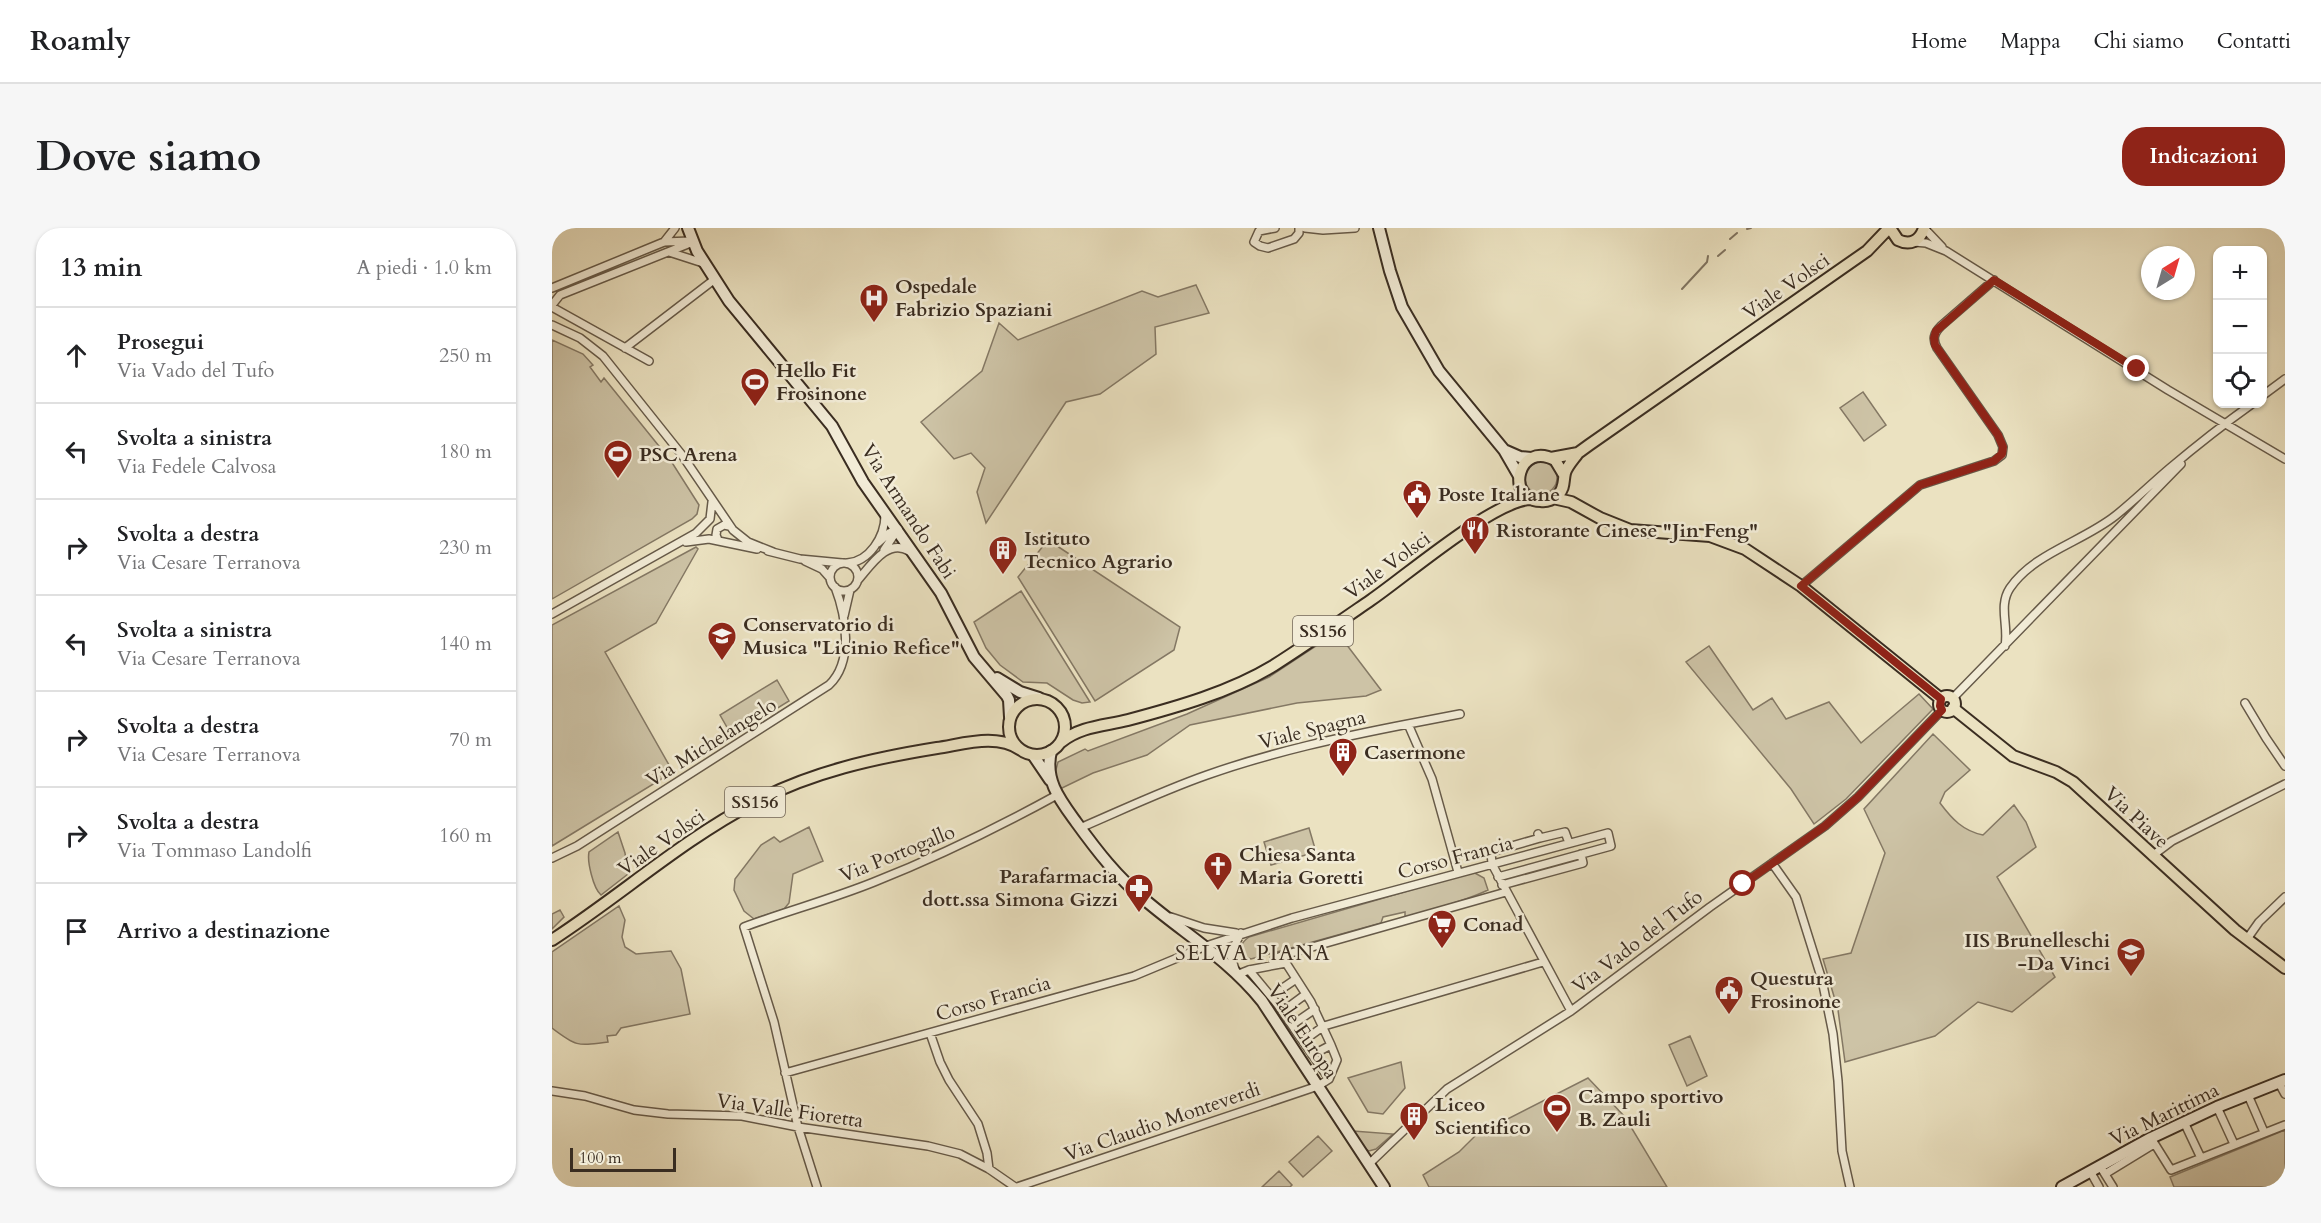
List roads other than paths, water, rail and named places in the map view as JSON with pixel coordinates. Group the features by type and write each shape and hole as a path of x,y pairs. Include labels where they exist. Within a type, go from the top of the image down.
{"main road":[{"name":"Viale Volsci","path":"1551,458 1578,453 1868,251 1890,228 1894,237 1908,242"},
{"path":"1908,242 1922,234 1924,228"},
{"name":"Viale Volsci","path":"1868,251 1887,244 1908,242"},
{"name":"Viale Volsci","path":"1564,478 1578,453"},
{"path":"1531,458 1543,456 1558,463 1572,496 1584,508"},
{"name":"SS156","path":"1519,479 1523,466 1531,458"},
{"path":"1553,498 1560,493 1564,478"},
{"name":"Viale Volsci","path":"1502,507 1519,479"},
{"path":"1519,479 1523,492 1531,499"},
{"name":"Via Piave","path":"1553,498 1584,508 1600,518 1630,530 1693,534 1728,542 1768,562 2013,756 2056,772 2073,782 2152,856 2285,969"},
{"name":"SS156","path":"1531,499 1544,502 1553,498"},
{"name":"Viale Volsci","path":"1093,726 1126,720 1222,690 1272,666 1371,600 1502,507 1520,500 1531,499"},
{"name":"Viale Volsci","path":"972,743 999,734 1021,703 1039,698"},
{"name":"SS156","path":"1039,698 1054,704 1072,722 1093,726"},
{"path":"1061,742 1065,730 1064,716"},
{"path":"1009,722 1012,740 1021,750"},
{"name":"SS156","path":"1034,755 1051,751 1071,734 1093,726"},
{"name":"Viale Volsci","path":"552,942 698,836 756,801 819,775 888,756 972,743 1008,742 1034,755"}],"street":[{"path":"664,242 675,228"},
{"name":"Via Armando Fabi","path":"688,228 704,262 729,301 832,426 863,482 916,555 951,612 974,657 1009,700 1009,722"},
{"path":"1274,228 1259,231 1254,242 1268,248 1323,230"},
{"path":"1294,239 1299,233 1299,228"},
{"path":"1305,228 1323,230 1355,228"},
{"path":"1379,228 1402,307 1439,371 1504,450 1519,479"},
{"path":"1924,228 1946,251"},
{"path":"552,288 664,242 683,240 693,242"},
{"path":"649,361 552,306 560,295 693,242"},
{"path":"1908,242 1926,243 1946,251 2285,459"},
{"path":"669,252 704,262"},
{"path":"625,348 715,279"},
{"path":"1801,586 1920,485 1994,461 2002,454 2003,447 1998,435 1937,348 1934,338 1941,326 1994,280"},
{"path":"553,324 588,343 610,364 682,455 729,526 748,542 773,552"},
{"path":"2267,392 2285,379"},
{"name":"Via Vado del Tufo","path":"2005,646 2007,636 2005,597 2024,572 2037,562 2096,530 2247,408"},
{"name":"Via Vado del Tufo","path":"1369,1164 1447,1089 1571,1011 1825,826 1858,797 2195,449"},
{"path":"1504,450 1520,457 1531,458"},
{"path":"552,614 705,526 711,516 712,500"},
{"path":"874,547 884,526 885,513"},
{"path":"718,540 717,529 724,525 729,526"},
{"path":"672,547 698,539 718,540 800,559 844,563 860,561 889,533 898,529"},
{"path":"800,559 822,569 835,587 842,591 850,590 881,554 898,529"},
{"path":"881,554 900,546 916,555"},
{"path":"830,578 832,570 844,563"},
{"path":"844,563 856,568 858,580"},
{"name":"Via Michelangelo","path":"552,858 577,846 823,691 838,676 844,661 843,624 835,587"},
{"name":"Via Michelangelo","path":"843,624 850,590"},
{"path":"989,673 1020,692 1039,698"},
{"path":"2245,703 2285,766"},
{"name":"Viale Spagna","path":"1080,828 1173,788 1232,766 1370,731 1460,714"},
{"path":"1408,724 1432,779 1458,872"},
{"path":"1051,751 1049,760 1051,783"},
{"name":"Viale Europa","path":"1034,755 1057,795 1114,873 1161,914 1241,972 1384,1187"},
{"path":"2152,856 2172,841 2285,783"},
{"name":"Via Portogallo","path":"785,1073 774,1022 744,927 854,889 933,858 1000,826 1057,795"},
{"path":"1569,843 1565,832 1539,836 1491,852 1492,864 1504,889 1571,1011"},
{"name":"Corso Francia","path":"785,1073 1134,976 1241,933 1458,872 1608,833 1611,846 1581,854"},
{"path":"1273,965 1274,959 1284,955 1583,863 1581,854 1498,877"},
{"path":"1772,863 1796,897 1822,980 1833,1034 1842,1151 1851,1187"},
{"path":"2247,939 2259,922 2285,897"},
{"path":"1161,914 1204,928 1241,933 1230,954 1241,972 1271,996 1283,1011 1329,1079"},
{"path":"1303,1041 1324,1026 1543,962"},
{"path":"1241,972 1286,963 1324,1026 1337,1060 1329,1079"},
{"path":"1271,996 1296,979"},
{"path":"1283,1011 1306,994"},
{"path":"1292,1025 1315,1009"},
{"path":"930,1034 949,1080 978,1124 987,1153 989,1169"},
{"path":"1312,1055 1331,1045"},
{"path":"785,1073 798,1127 817,1187"},
{"name":"Via Claudio Monteverdi","path":"1016,1187 1318,1086 1329,1079"},
{"path":"2282,1081 2285,1095"},
{"name":"Via Marittima","path":"2062,1187 2099,1170 2184,1122 2282,1081"},
{"name":"Via Valle Fioretta","path":"552,1091 585,1096 634,1110 668,1114 742,1116 798,1127 928,1146 960,1154 989,1169 1016,1187"},
{"path":"2248,1095 2264,1132"},
{"path":"2217,1107 2234,1144"},
{"path":"2184,1122 2201,1158"},
{"path":"2152,1141 2171,1170 2285,1125"},
{"path":"2099,1170 2099,1187"},
{"path":"2099,1170 2113,1187"}],"waterway":[{"path":"1747,229 1751,228"},
{"path":"1730,239 1737,233"},
{"path":"1718,256 1725,250"},
{"path":"1682,289 1707,262 1708,256"}],"place":[{"name":"Ospedale Fabrizio Spaziani","path":"874,324"},
{"name":"Hello Fit Frosinone","path":"755,408"},
{"name":"PSC Arena","path":"618,480"},
{"name":"Poste Italiane","path":"1417,520"},
{"name":"Ristorante Cinese \"Jin Feng\"","path":"1475,556"},
{"name":"Istituto Tecnico Agrario","path":"1003,576"},
{"name":"Conservatorio di Musica \"Licinio Refice\"","path":"722,662"},
{"name":"Casermone","path":"1343,778"},
{"name":"Chiesa Santa Maria Goretti","path":"1218,892"},
{"name":"Parafarmacia dott.ssa Simona Gizzi","path":"1139,914"},
{"name":"Conad","path":"1442,950"},
{"name":"IIS Brunelleschi -Da Vinci","path":"2131,978"},
{"name":"Questura Frosinone","path":"1729,1016"},
{"name":"Campo sportivo B. Zauli","path":"1557,1134"},
{"name":"Liceo Scientifico","path":"1414,1142"}],"district":[{"name":"SELVA PIANA","path":"1253,953"}]}
